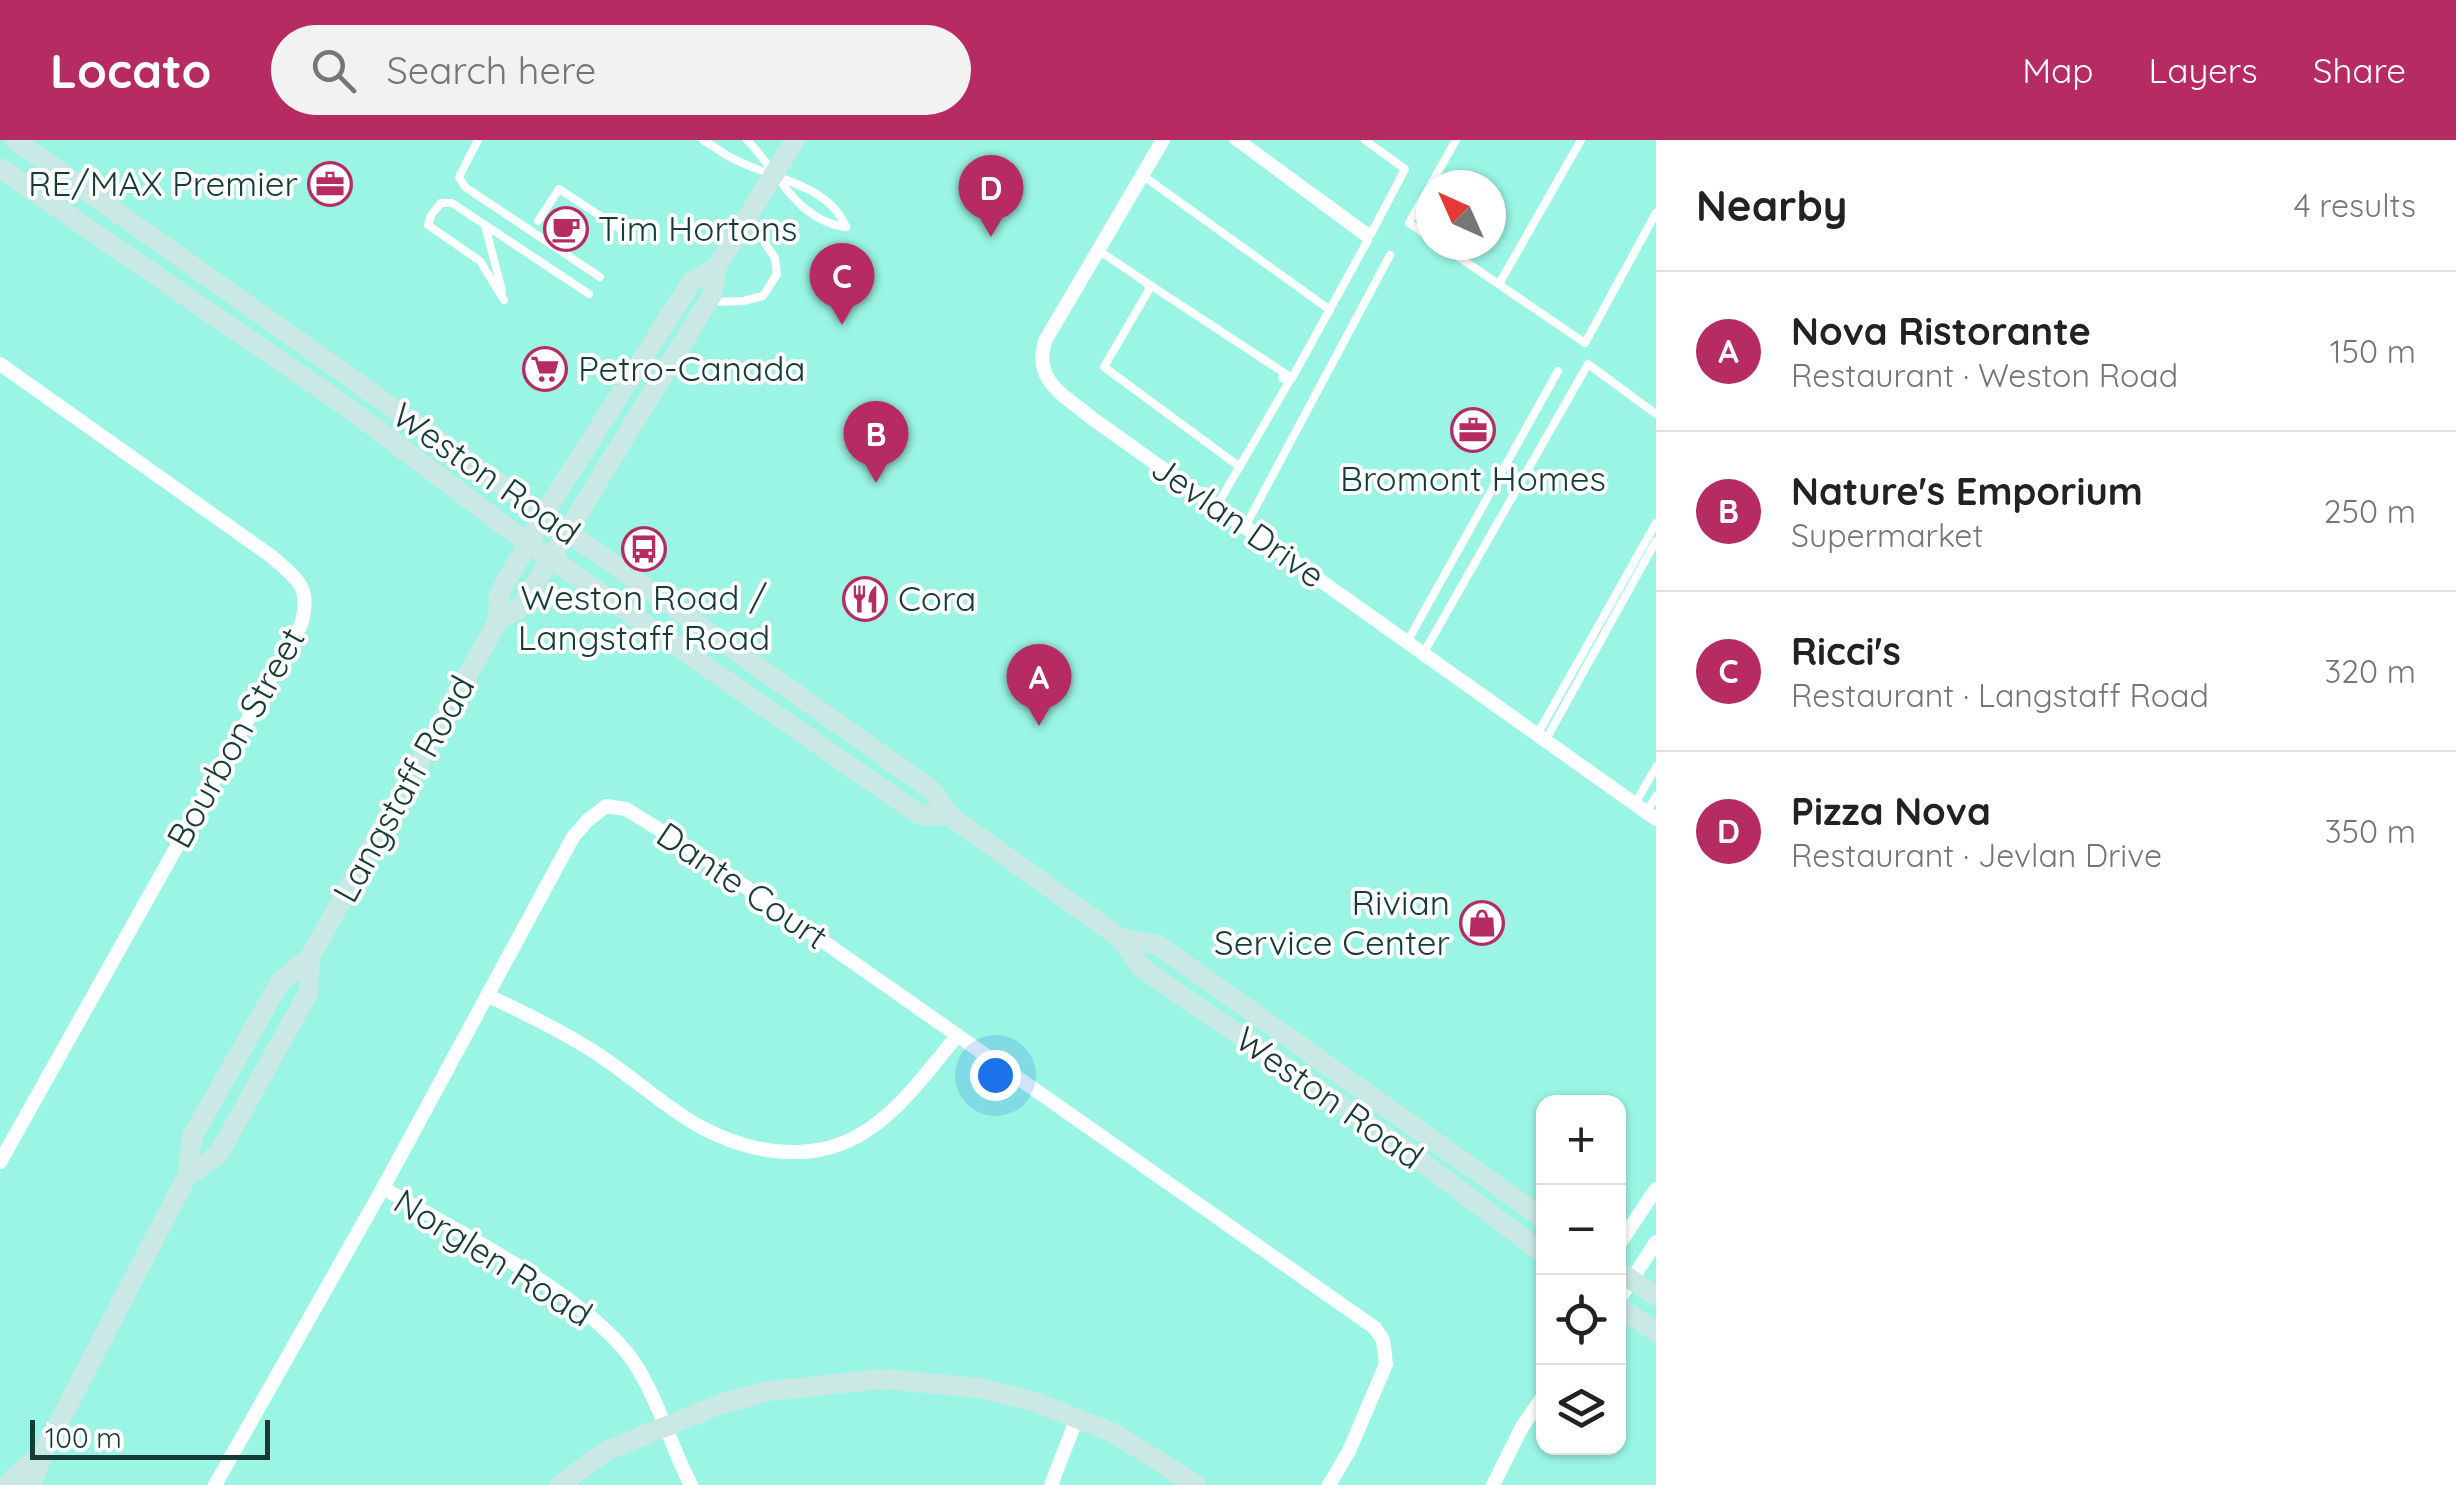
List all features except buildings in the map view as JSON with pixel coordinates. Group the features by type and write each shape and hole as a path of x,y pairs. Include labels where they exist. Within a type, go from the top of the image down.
{"main road":[{"name":"Weston Road","path":"15,140 933,791 950,816 1120,938 1142,968 1410,1153 1536,1248"},
{"name":"Langstaff Road","path":"31,1485 45,1449 187,1176 192,1137 280,982 310,957 498,622 520,606 550,558 712,295 716,268 795,140"},
{"name":"Weston Road","path":"0,168 350,410 550,558 920,816 950,816"},
{"name":"Langstaff Road","path":"498,622 498,594 544,514 692,281 716,268"},
{"name":"Weston Road","path":"1120,938 1158,945 1536,1213"},
{"name":"Langstaff Road","path":"187,1176 218,1154 227,1138 308,993 310,957"},
{"path":"1626,1275 1656,1296"},
{"path":"1626,1310 1656,1332"},
{"path":"560,1485 606,1451 721,1404 769,1391 882,1379 980,1388 1035,1402 1114,1433 1196,1485"},
{"name":"Langstaff Road","path":"8,1485 45,1449"}],"street":[{"name":"Jevlan Drive","path":"1163,140 1045,341 1039,360 1044,376 1093,419 1646,812"},
{"name":"Bourbon Street","path":"0,364 271,556 298,580 306,596 300,625 0,1162"},
{"name":"Dante Court","path":"216,1485 573,838 586,820 606,806 626,810 700,855 1375,1328 1383,1340 1386,1364 1349,1450 1328,1485"},
{"path":"488,996 536,1017 598,1054 684,1119 726,1142 797,1153 856,1137 880,1120 900,1104 958,1035"},
{"name":"Norglen Road","path":"382,1188 575,1304 608,1332 634,1361 691,1485"},
{"path":"1626,1234 1656,1188"},
{"path":"1626,1275 1656,1242"},
{"path":"1493,1485 1536,1403"},
{"path":"1051,1485 1077,1418"}],"lane":[{"path":"478,140 459,177 465,186 600,277"},
{"path":"703,140 737,161 774,174 807,188 840,213 846,226 832,225 796,204 774,174 747,140"},
{"path":"1147,285 1292,378 1368,240 1233,140"},
{"path":"1242,140 1371,234 1406,169 1365,140"},
{"path":"1439,170 1456,140"},
{"path":"1499,284 1581,140"},
{"path":"1142,175 1330,310"},
{"path":"538,221 560,189 628,234"},
{"path":"484,224 504,300 480,260 428,225 431,214 441,203 452,203 484,224 589,294"},
{"path":"1463,260 1585,343 1656,212"},
{"path":"707,302 763,296 777,274 775,258 748,216"},
{"path":"1098,250 1289,382 1216,507"},
{"path":"1245,527 1390,255"},
{"path":"1147,285 1104,367 1240,467"},
{"path":"1424,654 1588,364 1656,414"},
{"path":"1407,642 1558,371"},
{"path":"1541,738 1656,523"},
{"path":"1541,738 1656,541"},
{"path":"1646,812 1656,767"},
{"path":"1646,812 1656,796"}],"place":[{"name":"RE/MAX Premier","path":"330,184"},
{"name":"Tim Hortons","path":"566,229"},
{"name":"Pizza Nova","path":"991,237"},
{"name":"Ricci's","path":"842,325"},
{"name":"Petro-Canada","path":"545,369"},
{"name":"Bromont Homes","path":"1473,430"},
{"name":"Nature's Emporium","path":"876,483"},
{"name":"Weston Road / Langstaff Road","path":"644,549"},
{"name":"Cora","path":"865,599"},
{"name":"Nova Ristorante","path":"1039,726"},
{"name":"Rivian Service Center","path":"1482,923"}]}
